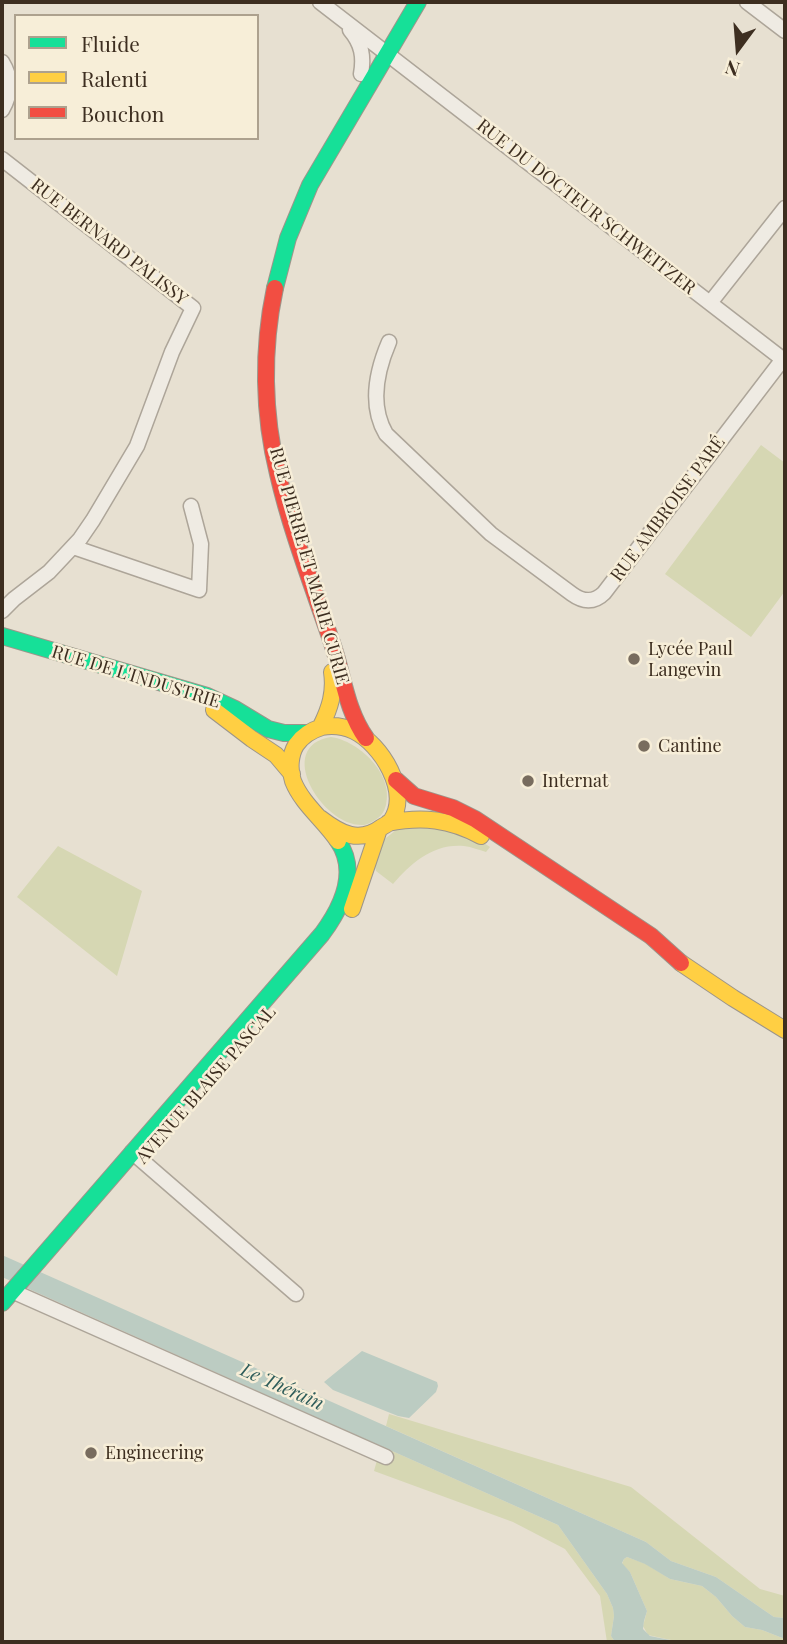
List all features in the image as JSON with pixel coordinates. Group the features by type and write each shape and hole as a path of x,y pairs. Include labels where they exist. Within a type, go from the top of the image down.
{"main road":[{"name":"RUE PIERRE ET MARIE CURIE","path":"369,741 352,715 339,663 274,457 268,418 266,353 275,287 294,220 405,2"},
{"name":"RUE PIERRE ET MARIE CURIE","path":"314,730 330,709 333,677 291,557 261,450 257,414 257,358 265,290 274,251 315,153 361,74 418,2"},
{"name":"RUE DE L'INDUSTRIE","path":"2,636 207,696 273,731 290,734 314,730"},
{"name":"RUE DE L'INDUSTRIE","path":"2,648 201,703 221,714 247,736 278,756 292,774"},
{"path":"292,774 290,763 300,740 314,730 335,724 348,727 369,741 396,780 410,794 420,800 452,808 475,820 651,936 687,968 785,1030"},
{"name":"AVENUE BLAISE PASCAL","path":"2,1319 16,1294 137,1156 332,920 345,892 348,865 342,845 301,795 292,774"},
{"name":"AVENUE BLAISE PASCAL","path":"137,1156 288,992 342,925 356,899 369,854 383,827 395,812 396,780"},
{"name":"AVENUE BLAISE PASCAL","path":"320,818 348,835 365,836 408,818 431,818 477,834 785,1040"}],"street":[{"path":"320,2 332,11 358,41 363,57 361,74"},
{"path":"747,2 785,31"},
{"name":"RUE DU DOCTEUR SCHWEITZER","path":"332,11 784,360"},
{"path":"2,62 10,85 2,110"},
{"name":"RUE BERNARD PALISSY","path":"2,159 193,307 172,352 137,446 93,520 73,547 49,572 2,611"},
{"path":"710,303 785,208"},
{"name":"RUE AMBROISE PARÉ","path":"389,342 379,369 377,390 378,416 386,434 498,539 586,601 596,599 604,593 784,360"},
{"path":"73,547 199,590 201,544 191,506"},
{"path":"137,1156 296,1294"},
{"path":"16,1294 386,1457"}],"green space":[{"path":"761,445 785,463 785,591 751,637 665,574"},
{"path":"331,737 363,752 385,782 385,809 380,817 370,823 364,825 348,822 333,814 310,786 305,770 306,755 314,743"},
{"path":"428,823 481,841 490,847 486,852 464,846 433,851 415,862 393,884 376,871 374,863 381,842 401,826"},
{"path":"58,846 142,891 117,976 17,897"},
{"path":"389,1414 631,1487 760,1589 785,1596 785,1618 774,1617 716,1577 671,1561 646,1542 386,1426"},
{"path":"381,1446 558,1525 607,1594 613,1608 611,1636 615,1642 607,1642 600,1596 565,1549 513,1522 374,1471"},
{"path":"627,1557 646,1564 670,1579 702,1586 745,1627 762,1630 785,1639 785,1642 680,1642 648,1635 643,1626 647,1611 630,1572 622,1564"}],"water":[{"name":"Le Thérain","path":"2,1255 646,1542 671,1561 716,1577 774,1617 785,1618 785,1639 745,1627 702,1586 670,1579 627,1557 622,1563 630,1572 647,1611 643,1629 650,1636 680,1642 615,1642 611,1636 613,1608 607,1594 558,1525 2,1277"},
{"path":"362,1351 437,1382 436,1392 409,1418 333,1390 324,1382"}],"traffic: fast":[{"path":"275,288 288,238 310,185 418,2"},
{"path":"2,636 207,696 268,729 284,733 308,733"},
{"path":"2,1303 322,934 336,912 345,889 347,865 338,841"}],"traffic: slow":[{"path":"321,726 331,700 332,672"},
{"path":"214,710 276,755 292,774"},
{"path":"320,818 335,829 358,836 374,832 390,822 396,809 395,783 383,758 364,737 338,726 326,726 308,733 296,745 291,762 293,781 297,789 338,841"},
{"path":"388,823 436,820 481,836"},
{"path":"352,909 378,832"},
{"path":"681,963 785,1030"}],"traffic: jam":[{"path":"275,288 266,358 267,405 273,451 289,517 332,643 349,704 366,738"},
{"path":"396,780 414,796 453,808 475,819 651,936 681,963"}],"place":[{"name":"Lycée Paul Langevin","path":"634,659"},
{"name":"Cantine","path":"644,746"},
{"name":"Internat","path":"528,781"},
{"name":"Engineering","path":"91,1453"}]}
